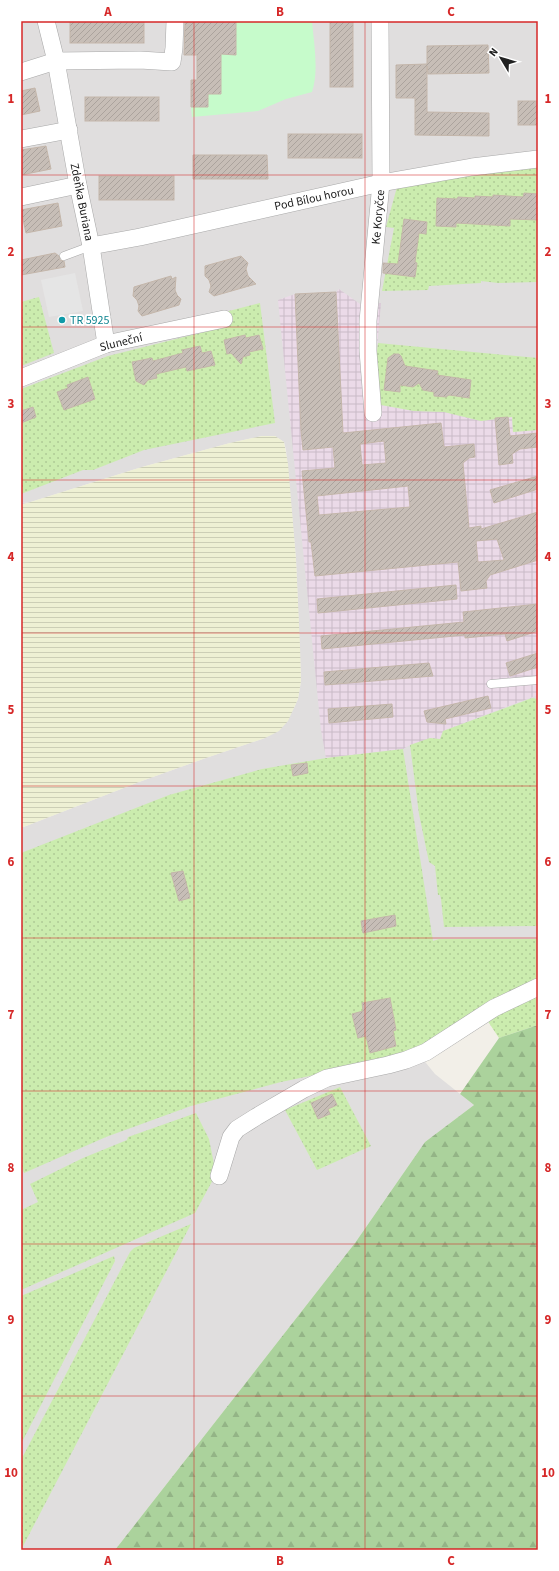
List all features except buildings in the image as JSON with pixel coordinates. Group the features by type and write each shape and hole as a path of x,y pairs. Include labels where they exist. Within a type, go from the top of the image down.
{"street":[{"name":"Zdeňka Buriana","path":"46,21 56,61 78,185 91,246 106,344"},
{"path":"21,72 56,61 140,60 172,62 175,21"},
{"name":"Ke Koryčce","path":"373,413 368,351 368,321 381,183 380,21"},
{"path":"21,139 69,130"},
{"name":"Pod Bílou horou","path":"91,246 135,238 381,183 472,167 538,159"},
{"path":"21,197 78,185"},
{"name":"Sluneční","path":"21,378 106,344 224,320"},
{"path":"219,1176 231,1137 237,1130 256,1117 304,1089 327,1078 388,1065 426,1052 494,1008 538,987"}],"lane":[{"path":"64,256 91,246"},
{"path":"491,684 538,680"}],"shaded area":[{"path":"21,21 538,21 538,983 417,1052 435,1074 474,1105 425,1142 355,1243 115,1550 21,1550 21,828 139,782 265,738 294,708 298,699 301,681 296,559 286,450 284,442 275,436 262,436 230,443 142,467 21,505"},
{"path":"75,273 83,311 49,317 41,280"},
{"path":"339,289 360,304 381,303 376,359 381,405 414,411 444,412 481,421 512,417 513,432 538,430 538,695 443,731 441,739 410,745 403,749 326,758 321,730 278,300 295,294 336,292"}],"green space":[{"path":"236,21 312,21 316,66 312,92 286,99 258,111 192,117 191,107 208,107 208,94 221,87 221,54 236,54"},
{"path":"538,166 538,282 498,283 481,281 481,283 429,286 428,290 382,291 394,228 386,227 397,187 441,178"},
{"path":"39,297 54,353 21,366 21,302"},
{"path":"260,303 275,423 144,450 93,470 83,470 21,494 21,389 108,356 228,326 225,312"},
{"path":"378,343 538,358 538,430 513,432 512,417 481,421 444,412 414,411 381,405 376,359"},
{"path":"262,436 275,436 284,442 288,464 296,559 301,681 298,699 288,721 279,731 265,738 139,782 21,828 21,505 142,467 230,443"},
{"path":"532,698 538,699 538,926 444,927 441,899 440,895 438,895 435,866 429,862 419,814 410,745 430,738 440,739 443,731"},
{"path":"403,749 433,941 439,939 538,939 538,983 417,1052 281,1082 191,1106 106,1137 24,1173 21,1166 21,853 169,795 262,769 326,758"},
{"path":"538,994 538,1025 499,1038 487,1020"},
{"path":"538,1025 538,1550 115,1550 355,1243 425,1142 474,1105 460,1094 499,1038"},
{"path":"340,1087 371,1146 317,1170 285,1110"},
{"path":"196,1113 209,1139 216,1174 195,1213 21,1290 21,1210 38,1202 30,1184 83,1158 127,1140 128,1137"},
{"path":"191,1224 21,1550 21,1460 130,1252 134,1248"},
{"path":"114,1256 115,1261 21,1444 21,1296"}],"place":[{"name":"TR 5925","path":"62,320"}]}
